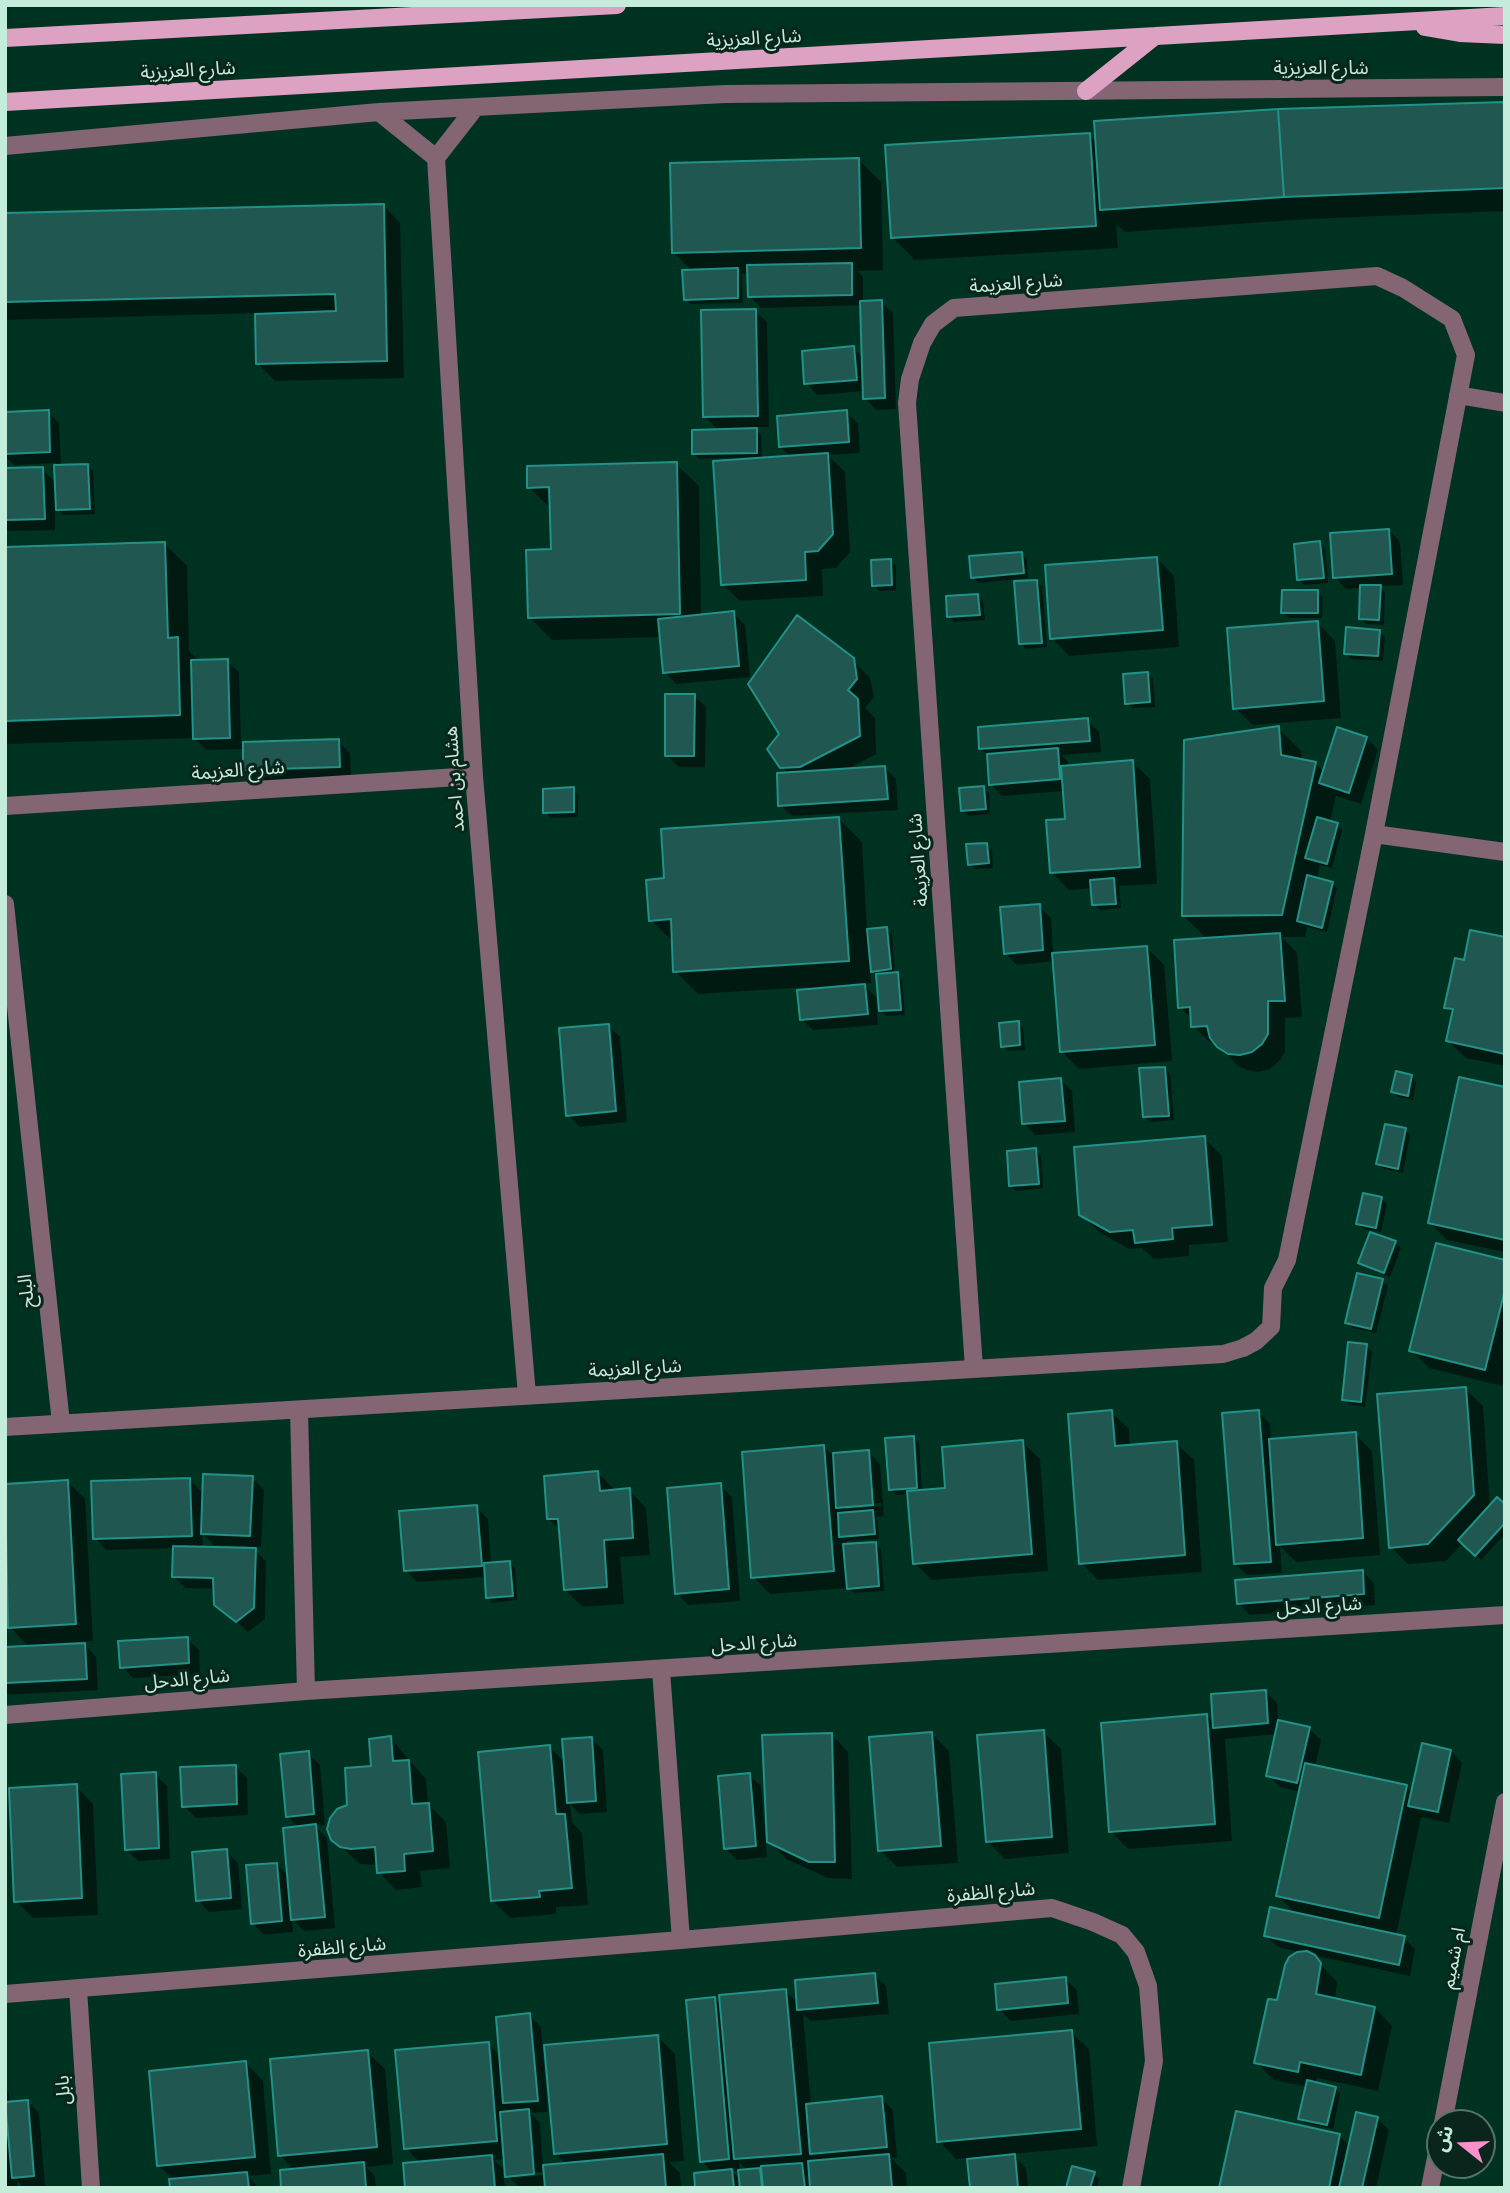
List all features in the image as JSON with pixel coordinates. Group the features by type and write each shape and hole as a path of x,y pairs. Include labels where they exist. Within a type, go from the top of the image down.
{"main road":[{"path":"5,38 617,5"},
{"name":"شارع العزيزية","path":"5,102 1505,16"},
{"path":"1394,21 1460,33 1505,35"},
{"path":"1086,91 1155,36"}],"street":[{"name":"شارع العزيزية","path":"5,146 379,112 724,94 1505,87"},
{"path":"379,112 436,158 475,107"},
{"name":"هشام بن احمد","path":"436,158 474,776 527,1395"},
{"name":"شارع العزيمة","path":"5,1427 1223,1354 1243,1349 1271,1327 1273,1288 1287,1260 1374,834 1466,355 1452,319 1403,288 1377,276 954,308 933,324 922,342 910,379 907,403 974,1368"},
{"path":"1458,395 1505,403"},
{"name":"شارع العزيمة","path":"5,806 474,776"},
{"path":"1374,834 1505,852"},
{"name":"البلح","path":"5,904 61,1423"},
{"path":"299,1410 306,1691"},
{"name":"شارع الدحل","path":"5,1715 306,1691 1505,1615"},
{"path":"661,1670 681,1940"},
{"name":"ام شميم","path":"1446,2109 1505,1801"},
{"name":"شارع الظفرة","path":"5,1994 1052,1908 1122,1935 1136,1952 1148,1986 1154,2061 1131,2188"},
{"name":"بابل","path":"78,1989 90,2188"}],"building":[{"path":"1505,102 1505,188 1284,197 1278,109"},
{"path":"1278,109 1284,197 1100,210 1094,121"},
{"path":"1090,133 1096,226 891,238 885,145"},
{"path":"859,158 861,248 672,253 670,163"},
{"path":"384,204 387,361 256,364 255,314 336,311 335,294 5,302 5,213"},
{"path":"852,263 852,295 748,297 747,265"},
{"path":"738,268 738,298 684,300 682,270"},
{"path":"882,300 885,398 863,399 860,301"},
{"path":"756,309 758,416 703,417 701,310"},
{"path":"854,346 857,380 804,384 802,351"},
{"path":"49,410 50,452 5,454 5,412"},
{"path":"847,410 849,442 779,447 777,416"},
{"path":"757,428 757,453 692,454 692,430"},
{"path":"828,453 833,534 818,551 805,552 806,580 721,585 713,461"},
{"path":"677,462 680,614 528,618 526,550 551,549 549,487 527,488 527,466"},
{"path":"88,464 90,509 56,510 54,465"},
{"path":"43,467 45,519 5,520 5,468"},
{"path":"1389,529 1392,574 1333,578 1330,533"},
{"path":"1320,541 1324,578 1297,580 1294,544"},
{"path":"165,542 168,638 178,637 180,715 5,721 5,547"},
{"path":"1022,552 1024,573 971,578 969,556"},
{"path":"1157,557 1163,630 1050,639 1045,565"},
{"path":"891,559 892,585 872,586 871,560"},
{"path":"1037,580 1042,643 1019,644 1014,581"},
{"path":"1360,585 1381,585 1379,620 1359,619"},
{"path":"1282,590 1318,590 1318,613 1281,613"},
{"path":"978,594 980,615 947,617 946,596"},
{"path":"734,611 739,666 663,673 658,619"},
{"path":"797,615 854,658 857,679 848,690 858,699 860,736 800,767 780,768 767,749 779,734 748,684"},
{"path":"1318,621 1324,701 1233,709 1227,628"},
{"path":"1346,627 1380,630 1378,656 1344,654"},
{"path":"228,659 230,738 193,739 191,660"},
{"path":"1148,672 1150,702 1125,704 1123,674"},
{"path":"665,694 695,694 694,756 665,756"},
{"path":"1088,718 1090,741 979,749 978,727"},
{"path":"1279,726 1281,755 1316,762 1282,915 1182,916 1184,740"},
{"path":"1337,727 1367,737 1349,793 1319,783"},
{"path":"339,739 340,767 243,770 243,742"},
{"path":"1058,748 1060,779 989,785 987,754"},
{"path":"1133,760 1140,867 1050,873 1046,820 1065,819 1061,766"},
{"path":"885,766 888,799 778,806 777,773"},
{"path":"984,786 986,809 961,811 959,788"},
{"path":"574,787 574,812 543,813 543,789"},
{"path":"839,817 849,961 673,972 671,919 649,921 646,880 664,878 661,829"},
{"path":"1317,817 1338,823 1327,864 1305,858"},
{"path":"987,843 989,863 968,865 966,844"},
{"path":"1307,875 1333,882 1322,928 1297,921"},
{"path":"1114,878 1116,904 1092,905 1090,880"},
{"path":"1040,904 1043,950 1004,954 1000,907"},
{"path":"887,927 891,969 871,972 867,929"},
{"path":"1470,930 1505,937 1505,1054 1446,1041 1453,1009 1444,1008 1455,958 1464,960"},
{"path":"1280,933 1285,1001 1268,1001 1268,1034 1262,1044 1252,1052 1228,1054 1210,1038 1207,1026 1191,1027 1190,1007 1178,1008 1174,940"},
{"path":"1147,946 1155,1045 1060,1052 1052,953"},
{"path":"898,972 901,1010 879,1011 876,974"},
{"path":"865,984 868,1014 800,1020 797,990"},
{"path":"1019,1021 1020,1045 1001,1047 999,1023"},
{"path":"609,1024 616,1111 566,1116 559,1028"},
{"path":"1165,1067 1169,1116 1143,1117 1139,1068"},
{"path":"1396,1071 1412,1075 1408,1096 1391,1092"},
{"path":"1459,1077 1505,1087 1505,1240 1428,1223"},
{"path":"1061,1078 1065,1121 1022,1124 1019,1082"},
{"path":"1385,1124 1406,1128 1398,1169 1376,1164"},
{"path":"1205,1136 1212,1225 1172,1228 1173,1239 1135,1243 1133,1230 1110,1232 1079,1215 1074,1147"},
{"path":"1036,1148 1039,1184 1009,1186 1007,1151"},
{"path":"1363,1193 1382,1197 1376,1228 1356,1224"},
{"path":"1370,1232 1396,1241 1384,1273 1358,1263"},
{"path":"1436,1243 1505,1260 1505,1290 1485,1370 1409,1351"},
{"path":"1357,1273 1383,1279 1371,1329 1345,1323"},
{"path":"1348,1342 1367,1344 1361,1402 1342,1400"},
{"path":"1466,1387 1474,1495 1428,1544 1389,1548 1377,1394"},
{"path":"1112,1410 1115,1446 1177,1441 1185,1555 1079,1564 1068,1414"},
{"path":"1259,1410 1271,1562 1234,1564 1222,1413"},
{"path":"1356,1432 1363,1538 1276,1545 1269,1439"},
{"path":"914,1436 917,1488 889,1490 885,1438"},
{"path":"1023,1440 1032,1554 913,1564 907,1491 945,1488 942,1447"},
{"path":"824,1445 834,1571 751,1578 742,1452"},
{"path":"869,1450 873,1505 836,1508 833,1453"},
{"path":"598,1471 600,1491 630,1488 633,1538 604,1540 607,1587 564,1590 558,1519 547,1519 544,1476"},
{"path":"203,1474 253,1476 250,1536 201,1534"},
{"path":"190,1478 192,1536 93,1539 91,1481"},
{"path":"68,1480 76,1624 8,1628 5,1484"},
{"path":"721,1483 729,1589 675,1594 667,1488"},
{"path":"1497,1497 1505,1504 1505,1523 1475,1556 1458,1540"},
{"path":"477,1505 482,1566 404,1571 399,1511"},
{"path":"873,1510 875,1534 839,1537 838,1513"},
{"path":"876,1542 879,1586 847,1589 843,1544"},
{"path":"173,1546 256,1548 254,1608 236,1622 214,1605 213,1578 172,1577"},
{"path":"510,1561 513,1596 486,1598 484,1563"},
{"path":"1363,1570 1364,1594 1237,1604 1235,1580"},
{"path":"188,1637 189,1663 120,1668 118,1641"},
{"path":"85,1643 87,1679 5,1683 5,1647"},
{"path":"1266,1690 1268,1723 1213,1728 1211,1694"},
{"path":"1207,1714 1215,1824 1109,1832 1101,1723"},
{"path":"1278,1720 1310,1727 1297,1783 1266,1776"},
{"path":"1044,1730 1052,1837 986,1842 977,1735"},
{"path":"932,1732 941,1846 878,1851 869,1737"},
{"path":"832,1733 835,1862 809,1862 767,1842 762,1735"},
{"path":"391,1736 393,1761 409,1760 412,1804 429,1803 433,1851 404,1854 405,1871 377,1873 375,1847 340,1847 331,1840 327,1829 330,1818 337,1809 347,1805 345,1768 371,1766 369,1739"},
{"path":"592,1737 596,1801 567,1803 562,1739"},
{"path":"1422,1743 1451,1750 1438,1812 1408,1806"},
{"path":"550,1745 556,1814 565,1814 572,1888 539,1891 540,1897 491,1901 478,1752"},
{"path":"309,1751 314,1814 286,1817 280,1754"},
{"path":"1305,1763 1407,1785 1379,1918 1276,1896"},
{"path":"236,1765 237,1804 182,1807 180,1767"},
{"path":"156,1772 159,1848 125,1850 121,1774"},
{"path":"750,1773 756,1846 724,1849 718,1776"},
{"path":"77,1784 82,1898 14,1902 9,1788"},
{"path":"316,1824 325,1917 291,1920 283,1828"},
{"path":"227,1849 231,1898 196,1901 192,1852"},
{"path":"277,1863 282,1921 251,1924 246,1865"},
{"path":"1270,1907 1405,1936 1399,1965 1264,1936"},
{"path":"1307,1951 1315,1955 1321,1963 1316,1994 1375,2007 1361,2075 1300,2062 1298,2072 1254,2063 1268,1999 1277,2000 1289,1957 1297,1952"},
{"path":"875,1973 878,2003 797,2010 795,1980"},
{"path":"1066,1977 1068,2003 997,2010 995,1984"},
{"path":"786,1989 801,2154 734,2159 719,1995"},
{"path":"715,1997 729,2159 700,2162 686,2000"},
{"path":"530,2013 538,2101 503,2103 496,2017"},
{"path":"1072,2030 1081,2129 937,2142 929,2043"},
{"path":"658,2035 667,2144 554,2154 544,2045"},
{"path":"489,2042 497,2141 404,2149 395,2050"},
{"path":"368,2050 377,2147 278,2156 270,2059"},
{"path":"246,2061 255,2157 157,2166 149,2071"},
{"path":"1307,2080 1336,2087 1327,2125 1298,2119"},
{"path":"882,2096 887,2147 810,2154 806,2104"},
{"path":"28,2100 34,2176 12,2178 5,2102"},
{"path":"529,2109 534,2174 505,2177 500,2112"},
{"path":"1236,2111 1340,2134 1329,2188 1219,2188"},
{"path":"1356,2112 1378,2117 1362,2188 1339,2188"},
{"path":"663,2154 666,2188 545,2188 543,2165"},
{"path":"889,2154 892,2188 810,2188 808,2161"},
{"path":"1015,2154 1018,2188 970,2188 967,2159"},
{"path":"492,2155 495,2188 405,2188 403,2163"},
{"path":"364,2162 366,2188 281,2188 280,2170"},
{"path":"802,2163 805,2188 763,2188 761,2166"},
{"path":"1072,2166 1095,2172 1090,2188 1066,2188"},
{"path":"760,2168 762,2188 740,2188 738,2170"},
{"path":"732,2169 734,2188 695,2188 694,2173"},
{"path":"247,2172 249,2188 170,2188 169,2179"}]}
